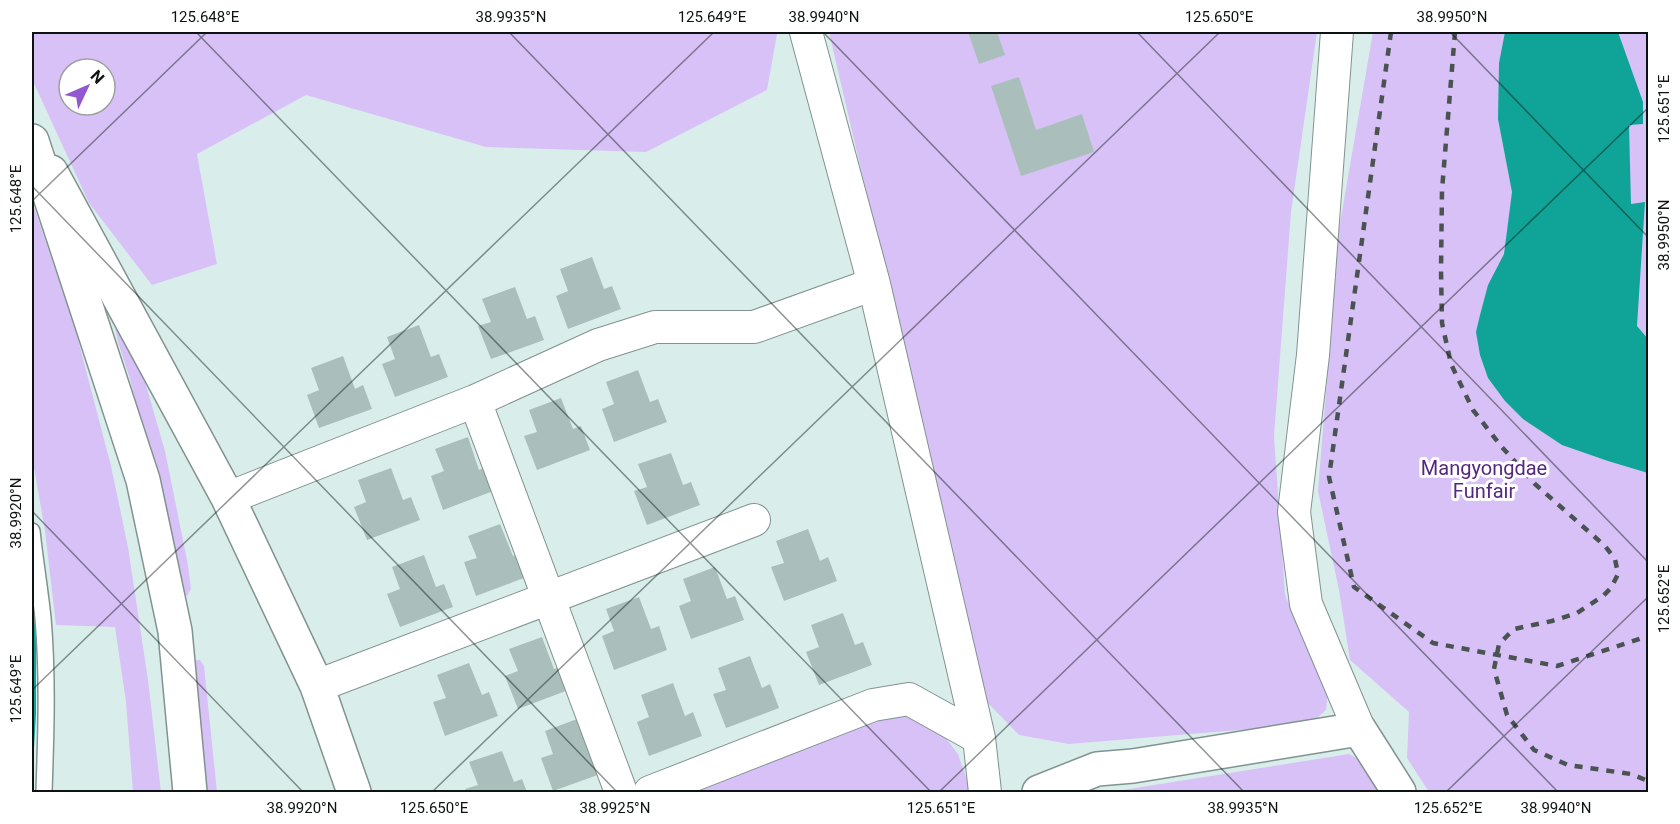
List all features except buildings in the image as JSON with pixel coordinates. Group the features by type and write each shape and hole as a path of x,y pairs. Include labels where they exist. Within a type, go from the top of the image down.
{"main road":[{"path":"32,136 228,498 316,686 354,792"},
{"path":"32,141 143,480 175,631 190,792"},
{"path":"1039,792 1097,769 1132,766 1359,729 1399,792"}],"street":[{"path":"806,32 874,284 979,738 985,792"},
{"path":"1337,32 1313,355 1294,512 1306,604 1359,729"},
{"path":"228,498 475,401 598,345 655,327 754,327 874,284"},
{"path":"475,401 621,792"},
{"path":"316,686 754,520"},
{"path":"650,792 873,705 909,699 979,738"}],"lane":[{"path":"32,531 43,617 47,714 44,792"}],"green space":[{"path":"32,32 776,32 777,34 767,90 646,152 486,147 306,95 197,154 217,264 152,285 89,203 32,79"},
{"path":"829,32 1317,32 1291,212 1274,436 1285,595 1328,691 1326,710 1310,724 1069,744 1019,735 984,699"},
{"name":"Mangyongdae Funfair","path":"1373,32 1648,32 1648,792 1429,792 1407,758 1409,712 1350,660 1339,590 1318,491 1339,229"},
{"path":"32,201 76,332 111,466 128,547 148,680 161,792 133,792 126,702 115,627 56,625 45,531 32,456"},
{"path":"113,317 128,323 165,451 188,565 191,589 187,596 181,593"},
{"path":"196,660 200,660 204,666 217,792 206,792 193,666"},
{"path":"902,712 941,732 958,754 971,792 672,792 794,746"},
{"path":"1349,754 1379,771 1392,792 1110,792"}],"shaded area":[{"path":"1505,32 1618,32 1643,102 1643,124 1629,125 1631,204 1645,202 1637,326 1648,339 1648,473 1562,445 1523,419 1505,401 1488,378 1480,355 1476,332 1488,285 1504,254 1512,192 1498,119 1499,63"},
{"path":"32,585 36,640 36,714 32,783"}],"railway":[{"path":"1391,32 1329,477 1354,587 1433,643 1557,666 1648,636"},
{"path":"1455,32 1442,190 1441,271 1442,323 1451,364 1473,410 1501,446 1535,484 1605,546 1615,559 1618,574 1611,588 1603,596 1577,613 1514,629 1499,644 1494,669 1507,715 1534,750 1568,765 1631,774 1648,781"}]}
